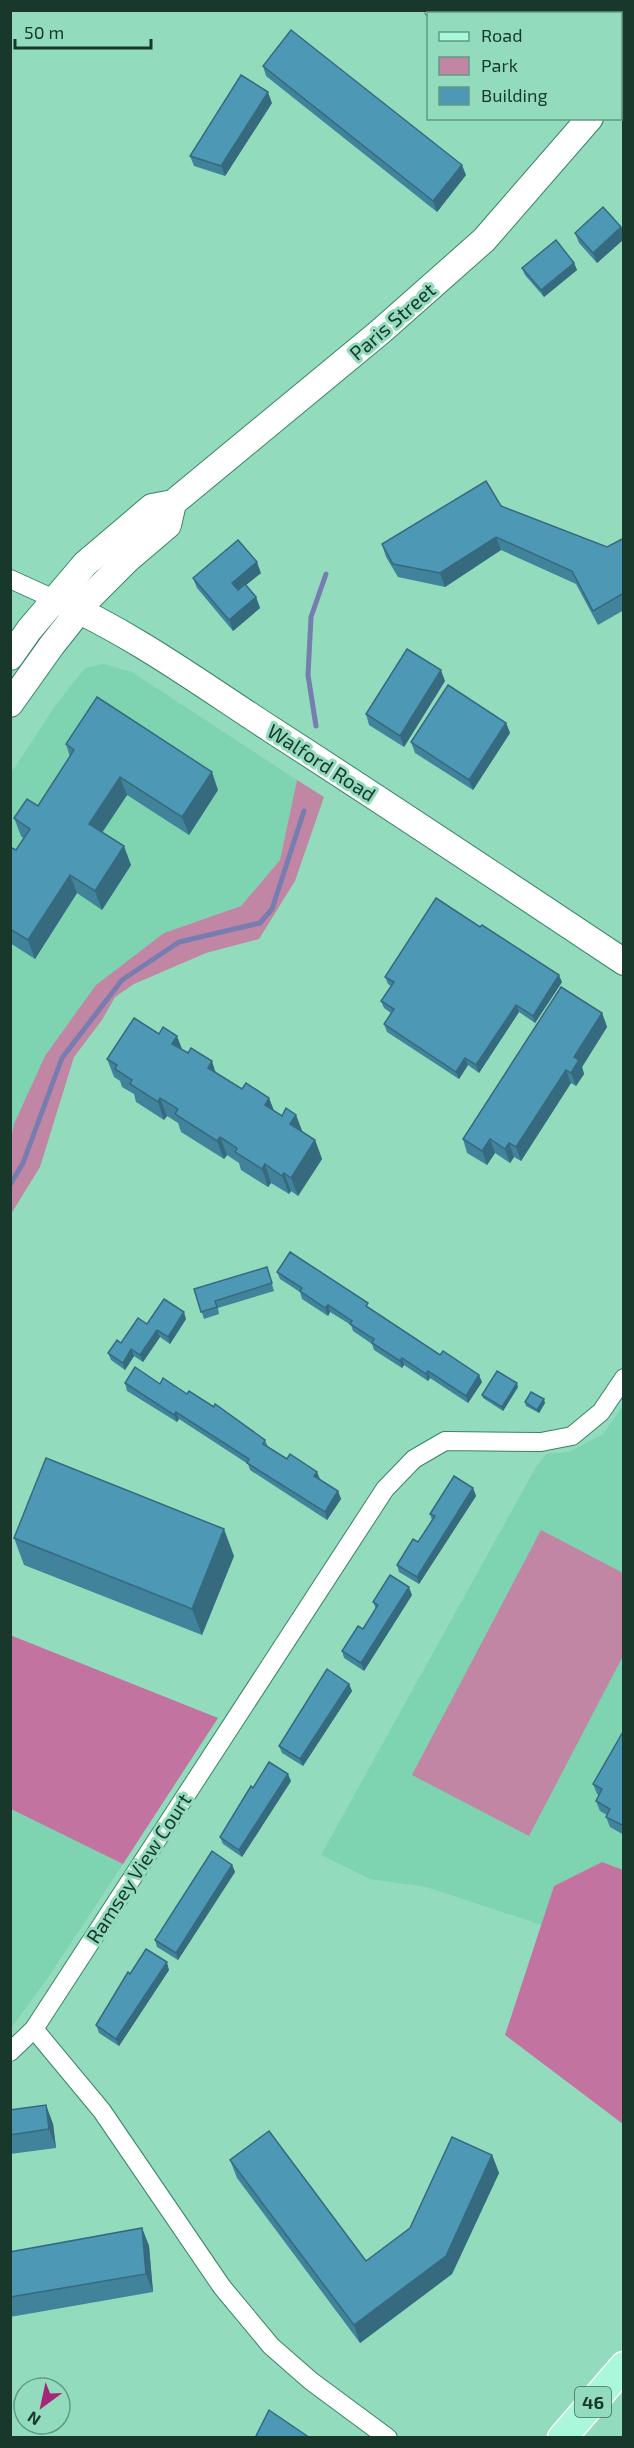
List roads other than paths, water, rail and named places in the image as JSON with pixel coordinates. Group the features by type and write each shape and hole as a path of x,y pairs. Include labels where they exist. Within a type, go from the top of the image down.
{"main road":[{"name":"Paris Street","path":"10,657 54,599 85,564 152,507 173,503 380,332 484,240 586,120"},
{"name":"Paris Street","path":"10,704 80,610 103,584 168,525 173,503"},
{"name":"Walford Road","path":"54,599 80,610 147,649 443,841 624,962"},
{"name":"46","path":"562,2438 624,2366"}],"street":[{"name":"Walford Road","path":"10,579 54,599"},
{"name":"Ramsey View Court","path":"10,2052 34,2029 385,1489 414,1460 445,1441 541,1442 572,1436 601,1412 624,1378"},
{"path":"34,2029 102,2111 222,2287 271,2346 311,2381 388,2438"}],"waterway":[{"path":"316,726 308,675 311,617 326,574"},
{"path":"10,1185 23,1163 62,1058 122,980 179,942 260,923 272,909 304,811"}]}
